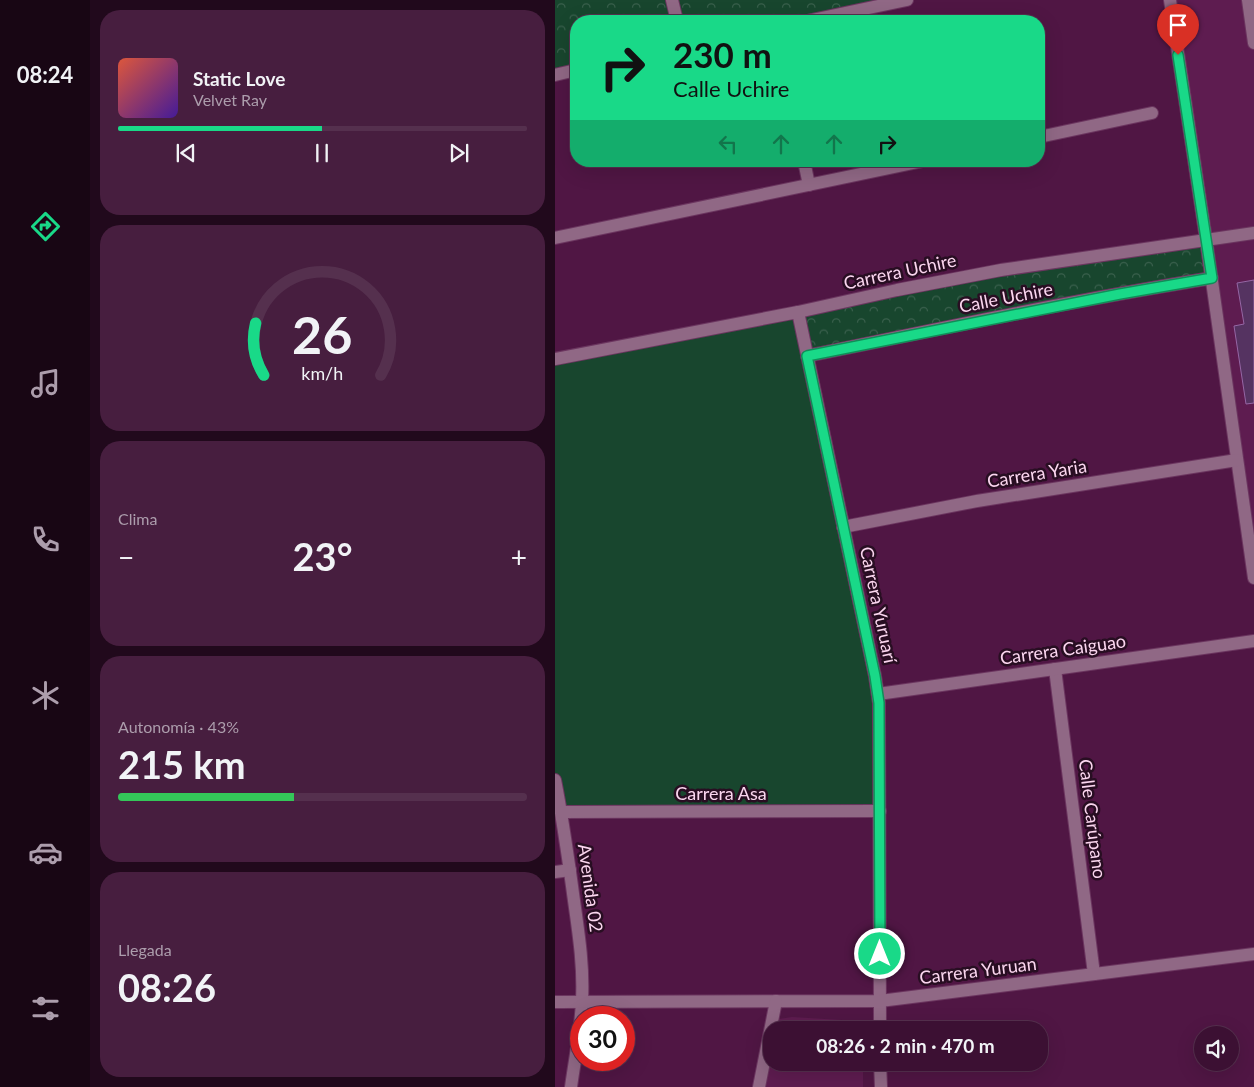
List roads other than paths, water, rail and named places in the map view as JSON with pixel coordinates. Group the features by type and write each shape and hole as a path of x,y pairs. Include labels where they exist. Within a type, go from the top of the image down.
{"street":[{"path":"672,0 676,15"},
{"path":"836,15 907,0"},
{"path":"1170,0 1212,278 1254,578"},
{"path":"1248,0 1254,43"},
{"path":"555,74 570,71"},
{"path":"1045,136 1152,113"},
{"path":"805,167 809,185"},
{"path":"555,238 894,167"},
{"name":"Carrera Uchire","path":"555,359 1001,270 1254,233"},
{"name":"Calle Uchire","path":"807,356 1109,296 1212,278"},
{"name":"Carrera Yuruarí","path":"798,312 878,694 880,722 880,1021"},
{"name":"Carrera Yaria","path":"843,527 977,501 1237,460"},
{"name":"Carrera Caiguao","path":"878,694 1254,641"},
{"name":"Calle Carúpano","path":"1055,669 1095,974"},
{"name":"Avenida 02","path":"555,780 562,812 581,949 582,1002 571,1087"},
{"name":"Carrera Asa","path":"562,812 880,811"},
{"path":"555,872 570,870"},
{"name":"Carrera Yuruan","path":"555,1002 880,1001 1254,954"},
{"path":"759,1087 776,1001"},
{"path":"881,1071 881,1087"}]}
